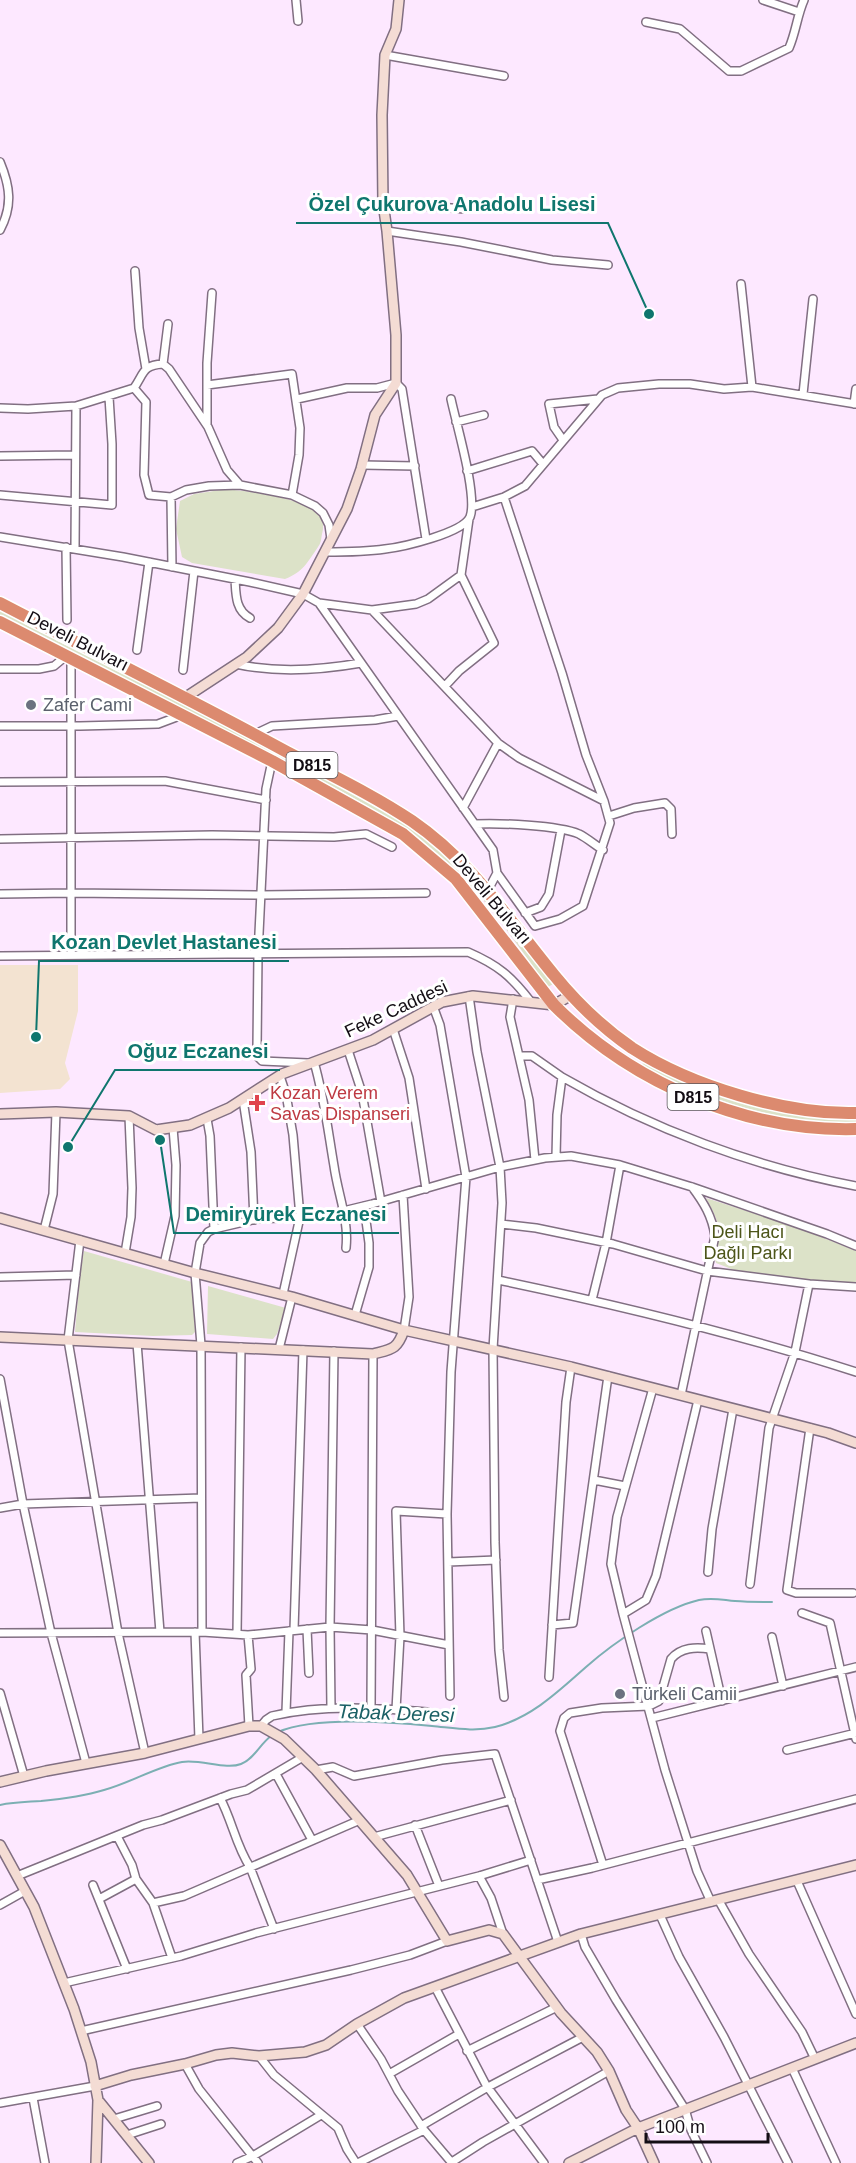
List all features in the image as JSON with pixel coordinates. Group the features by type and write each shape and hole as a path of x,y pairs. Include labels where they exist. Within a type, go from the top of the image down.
{"highway":[{"name":"Develi Bulvarı","path":"0,603 186,697 408,818 452,852 488,890 571,995 616,1036 633,1048 692,1078 748,1097 788,1106 856,1113"},
{"name":"Develi Bulvarı","path":"0,622 272,761 388,825 414,842 448,871 555,1005 585,1032 639,1071 702,1101 751,1117 823,1129 856,1129"}],"street":[{"path":"296,0 298,21"},
{"path":"186,697 247,657 278,628 303,594 347,509 362,465 375,415 396,383 396,334 383,203 382,115 385,56 396,29 399,0"},
{"path":"763,0 799,12"},
{"path":"646,22 680,29 729,71 741,71 789,48 796,32 799,12 804,0"},
{"path":"385,56 504,76"},
{"path":"0,162 9,183 8,207 0,230"},
{"path":"383,203 465,209"},
{"path":"387,231 461,242 552,260 608,265"},
{"path":"135,271 139,328 146,369"},
{"path":"741,284 752,387"},
{"path":"207,427 212,293"},
{"path":"803,394 813,299"},
{"path":"163,364 168,324"},
{"path":"0,408 76,406 134,388 146,369 151,365 163,364 169,369 207,427 227,470 240,485"},
{"path":"207,385 292,374 300,428 299,454 292,495"},
{"path":"297,399 347,388 376,388 396,383"},
{"path":"396,383 402,389 426,539"},
{"path":"472,507 504,497 525,486 598,399 618,388 659,384 690,384 724,389 752,387 855,404 856,389"},
{"path":"134,388 146,402 144,475 149,495 171,497 186,490 209,486 240,485 292,495 315,506 323,513 332,539"},
{"path":"0,495 112,505 109,397"},
{"path":"445,686 459,671 494,643 461,575 472,507 451,399"},
{"path":"563,440 555,427 549,404 598,399"},
{"path":"75,549 76,406"},
{"path":"456,422 484,415"},
{"path":"466,471 532,451 543,464"},
{"path":"0,456 75,455"},
{"path":"362,465 415,466"},
{"path":"171,497 172,567"},
{"path":"319,603 493,850 496,873 534,926 560,919 584,906 603,850 610,823 609,816 586,755 562,673 504,497"},
{"path":"325,552 388,549 458,528 469,519"},
{"path":"0,537 235,579 303,594 319,603 372,609 416,604 428,599 461,575"},
{"path":"66,547 67,620"},
{"path":"137,650 149,562"},
{"path":"183,670 194,571"},
{"path":"235,579 236,600 243,614 250,618"},
{"path":"372,609 498,743 519,758 604,801"},
{"path":"0,669 39,669 54,666 69,657"},
{"path":"69,657 71,955"},
{"path":"236,664 259,669 361,663"},
{"path":"0,726 158,724 183,714"},
{"path":"255,734 272,726 375,720 398,716"},
{"path":"463,808 498,743"},
{"path":"272,761 266,800 258,954 258,1057 262,1061 312,1063 328,1126 334,1168 345,1211 348,1233 346,1248"},
{"path":"0,782 165,781 266,800"},
{"path":"609,816 634,808 664,803 671,809 672,834"},
{"path":"475,824 498,823 561,830 579,834 603,850"},
{"path":"525,913 541,907 549,894 561,830"},
{"path":"0,839 264,835 334,837 366,834 392,847"},
{"path":"488,890 496,873"},
{"path":"0,894 426,893"},
{"path":"0,956 468,952 489,961 514,980 531,1002"},
{"path":"555,1005 571,995"},
{"path":"469,996 477,1052 500,1167 501,1224 493,1349 496,1560 499,1650 504,1697"},
{"name":"Feke Caddesi","path":"0,1114 56,1112 129,1116 156,1130 173,1128 207,1119 243,1100 280,1076 348,1050 393,1029 433,1006 452,999 469,996 555,1005"},
{"path":"513,999 510,1017 529,1100 535,1160"},
{"path":"433,1006 440,1025 465,1177 453,1339 447,1514 450,1696"},
{"path":"393,1029 409,1078 426,1189"},
{"path":"348,1050 362,1093 381,1202"},
{"path":"519,1056 532,1056 598,1098 719,1148 822,1180 856,1186"},
{"path":"279,1349 300,1218 292,1135 286,1094 280,1076"},
{"path":"556,1157 557,1115 562,1077"},
{"path":"243,1100 251,1152 254,1220"},
{"path":"44,1230 53,1194 56,1112"},
{"path":"125,1253 132,1218 129,1116"},
{"path":"207,1119 210,1136 214,1229"},
{"path":"164,1264 175,1216 176,1165 173,1128"},
{"path":"199,1739 201,1345 195,1273 200,1243 208,1232 254,1220 300,1218 345,1211 500,1167 571,1156 620,1165 692,1187 856,1246"},
{"path":"592,1300 606,1243 620,1165"},
{"path":"681,1395 715,1236 713,1221 707,1207 692,1187"},
{"path":"0,1337 373,1354 391,1349 399,1344 404,1330 409,1297 404,1195"},
{"path":"355,1315 369,1267 369,1243 364,1206"},
{"path":"0,1218 404,1330 572,1367 810,1428 856,1443"},
{"path":"501,1224 536,1228 606,1243 707,1271 809,1284 856,1287"},
{"path":"80,1240 68,1340 118,1633 145,1753"},
{"path":"0,1277 76,1275"},
{"path":"498,1280 592,1300 795,1352 856,1372"},
{"path":"750,1584 769,1428 774,1419 795,1352 809,1284"},
{"path":"137,1343 160,1632"},
{"path":"237,1634 241,1347"},
{"path":"286,1713 292,1630 303,1350"},
{"path":"331,1708 334,1352"},
{"path":"371,1708 373,1354"},
{"path":"549,1677 566,1402 572,1367"},
{"path":"552,1625 573,1623 608,1376"},
{"path":"0,1379 23,1504 51,1633 86,1764"},
{"path":"653,1388 617,1517 611,1564 622,1614 665,1770 697,1871 802,2032 814,2059"},
{"path":"622,1614 646,1600 656,1576 698,1400"},
{"path":"708,1572 712,1529 733,1409"},
{"path":"810,1428 787,1590 796,1593 853,1593"},
{"path":"594,1480 626,1486"},
{"path":"0,1508 23,1504 201,1498"},
{"path":"396,1710 400,1636 396,1511 447,1514"},
{"path":"448,1562 496,1560"},
{"path":"786,1750 856,1735 830,1623 802,1613"},
{"path":"0,1633 199,1632 248,1635 330,1627 372,1630 449,1645"},
{"path":"308,1629 309,1673"},
{"path":"706,1631 722,1701"},
{"path":"248,1635 251,1669 246,1675 249,1726"},
{"path":"772,1637 783,1686"},
{"path":"603,1865 560,1731 564,1718 570,1713 602,1708 649,1706 659,1701 670,1659 675,1654 697,1647 710,1649"},
{"path":"652,1718 856,1667"},
{"path":"0,1693 24,1776"},
{"path":"264,1727 268,1718 286,1713 331,1708 427,1712"},
{"path":"0,1782 145,1753 249,1726 264,1727 284,1739 303,1757 360,1820 407,1875 447,1941"},
{"path":"316,1770 333,1767 354,1776 495,1754 558,1942"},
{"path":"17,1876 143,1825 247,1790 303,1757"},
{"path":"276,1774 312,1840"},
{"path":"220,1798 274,1929"},
{"path":"374,1837 511,1800"},
{"path":"537,1880 856,1800"},
{"path":"153,1904 184,1896 360,1820"},
{"path":"415,1825 439,1886"},
{"path":"117,1836 132,1864 136,1879 153,1904 172,1958"},
{"path":"0,1845 34,1907 64,1983 91,2062 98,2100 96,2163"},
{"path":"64,1983 172,1958 531,1860"},
{"path":"0,2103 95,2086 131,2075 232,2053 259,2056 305,2052 326,2045 357,2024 404,1998 581,1934 856,1865"},
{"path":"479,1876 491,1898 503,1934 557,2007 597,2052 609,2071 626,2110 638,2128 654,2163"},
{"path":"99,1899 136,1879"},
{"path":"797,1881 856,2014"},
{"path":"93,1886 127,1969"},
{"path":"0,1905 25,1891"},
{"path":"660,1915 679,1957 724,2037 788,2163"},
{"path":"81,2031 360,1968 489,1930 503,1934"},
{"path":"581,1934 585,1947 616,2000 685,2109 691,2130 707,2163"},
{"path":"435,1987 488,2087 544,2163"},
{"path":"467,2051 557,2007"},
{"path":"357,2024 423,2128 452,2163 515,2123 609,2071"},
{"path":"389,2074 459,2034"},
{"path":"259,2056 274,2075 338,2128 347,2149 357,2163 423,2128 488,2087 583,2037"},
{"path":"569,2163 638,2128 856,2043"},
{"path":"185,2064 199,2089 256,2160"},
{"path":"792,2068 836,2163"},
{"path":"33,2098 45,2163"},
{"path":"98,2100 149,2163"},
{"path":"114,2119 157,2106"},
{"path":"237,2163 256,2160 321,2115"},
{"path":"128,2135 161,2124"}],"shaded area":[{"path":"0,965 78,965 78,1011 65,1063 70,1079 60,1089 0,1093"}],"green space":[{"path":"227,489 294,501 316,513 323,524 321,541 311,558 300,570 285,579 192,563 182,557 176,529 180,501 194,494"},
{"path":"0,610 157,689 411,826 470,876 553,984 548,987 476,891 448,863 383,815 0,615"},
{"path":"643,1063 737,1101 796,1114 856,1118 856,1123 800,1119 745,1108 693,1090 642,1065"},
{"name":"Deli Hacı Dağlı Parkı","path":"706,1198 797,1227 856,1251 856,1283 817,1281 734,1270 716,1263 718,1226"},
{"path":"84,1251 192,1282 195,1332 192,1335 153,1336 75,1332"},
{"path":"208,1286 286,1308 277,1334 273,1339 207,1334"}],"waterway":[{"name":"Tabak Deresi","path":"278,1732 294,1727 332,1722 396,1723 464,1729 495,1727 532,1710 610,1648 670,1610 708,1599 772,1602"},
{"name":"Tabak Deresi","path":"0,1805 89,1794 182,1762 235,1766 250,1759 271,1736"}],"place":[{"name":"Özel Çukurova Anadolu Lisesi","path":"649,314"},
{"name":"Zafer Cami","path":"31,705"},
{"name":"Kozan Devlet Hastanesi","path":"36,1037"},
{"name":"Kozan Verem Savas Dispanseri","path":"257,1103"},
{"name":"Demiryürek Eczanesi","path":"160,1140"},
{"name":"Oğuz Eczanesi","path":"68,1147"},
{"name":"Türkeli Camii","path":"620,1694"}]}
